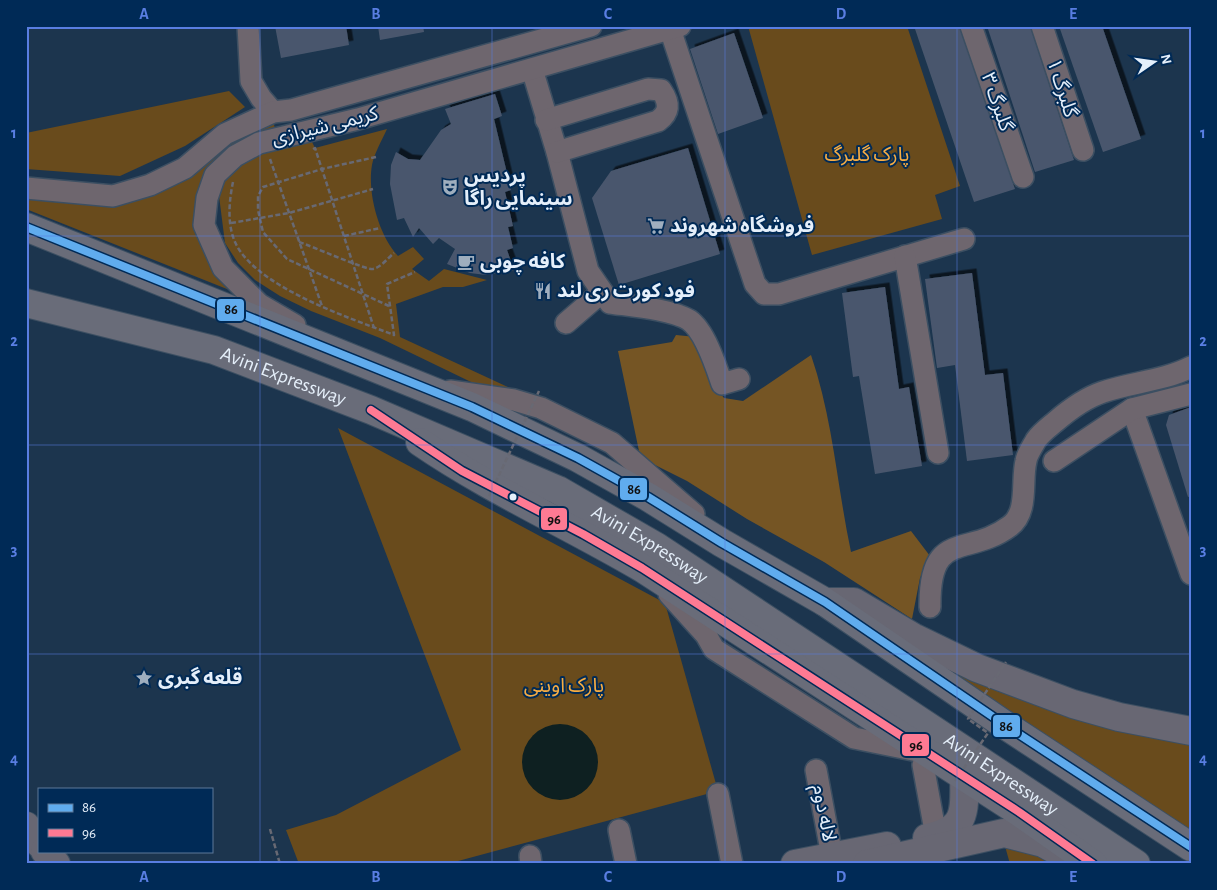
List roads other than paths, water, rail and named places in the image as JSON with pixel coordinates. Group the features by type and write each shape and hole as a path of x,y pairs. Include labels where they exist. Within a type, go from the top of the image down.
{"highway":[{"name":"Avini Expressway","path":"26,228 472,407 578,458 648,497 722,543 825,602 1005,725 1191,847"},
{"name":"Avini Expressway","path":"26,303 214,350 371,410 558,490 657,547 1136,864"},
{"path":"371,410 462,471 583,534 642,568 924,759 960,779 1093,864"}],"main road":[{"path":"825,602 854,602 913,637 977,668 1055,698 1119,717 1191,732"},
{"path":"795,864 948,832 958,824 963,812 960,779"},
{"path":"26,826 38,842"},
{"path":"867,864 1004,833 1042,843 1084,864"},
{"path":"46,852 56,864"}],"street":[{"path":"248,26 252,81 261,98 282,111 301,142"},
{"name":"کریمی شیرازی","path":"26,188 113,196 150,185 185,168 225,134 282,111 591,26"},
{"name":"گلبرگ ۳","path":"971,26 1023,177"},
{"name":"گلبرگ ۱","path":"1042,26 1083,150"},
{"path":"675,28 755,284 764,294 779,294 964,239"},
{"name":"کریمی شیرازی","path":"342,354 259,304 224,268 204,225 207,198 216,174 235,156 259,143 301,142 358,119 675,28"},
{"path":"532,69 531,95 546,120 557,152 588,272 610,302 659,310 689,320 710,347 722,384 739,379"},
{"path":"546,120 648,89 661,90 666,98 669,107 665,115 658,122 557,152"},
{"path":"905,256 938,453"},
{"path":"566,323 602,292"},
{"path":"930,608 929,585 941,558 950,549 995,534 1011,525 1018,516 1022,501 1026,460 1037,439 1050,426 1084,400 1102,392 1171,376 1191,366"},
{"path":"1054,461 1132,409 1191,394"},
{"path":"1132,409 1191,574"},
{"path":"924,759 936,836"},
{"name":"لاله دوم","path":"816,770 832,856"},
{"path":"718,794 732,864"},
{"path":"619,830 626,864"}],"place":[{"name":"پردیس سینمایی راگا","path":"450,187"},
{"name":"فروشگاه شهروند","path":"656,226"},
{"name":"کافه چوبی","path":"466,262"},
{"name":"فود کورت ری لند","path":"543,291"},
{"name":"قلعه گبری","path":"144,678"}],"park label":[{"name":"پارک گلبرگ","path":"867,155"},
{"name":"پارک اوینی","path":"564,686"}]}
